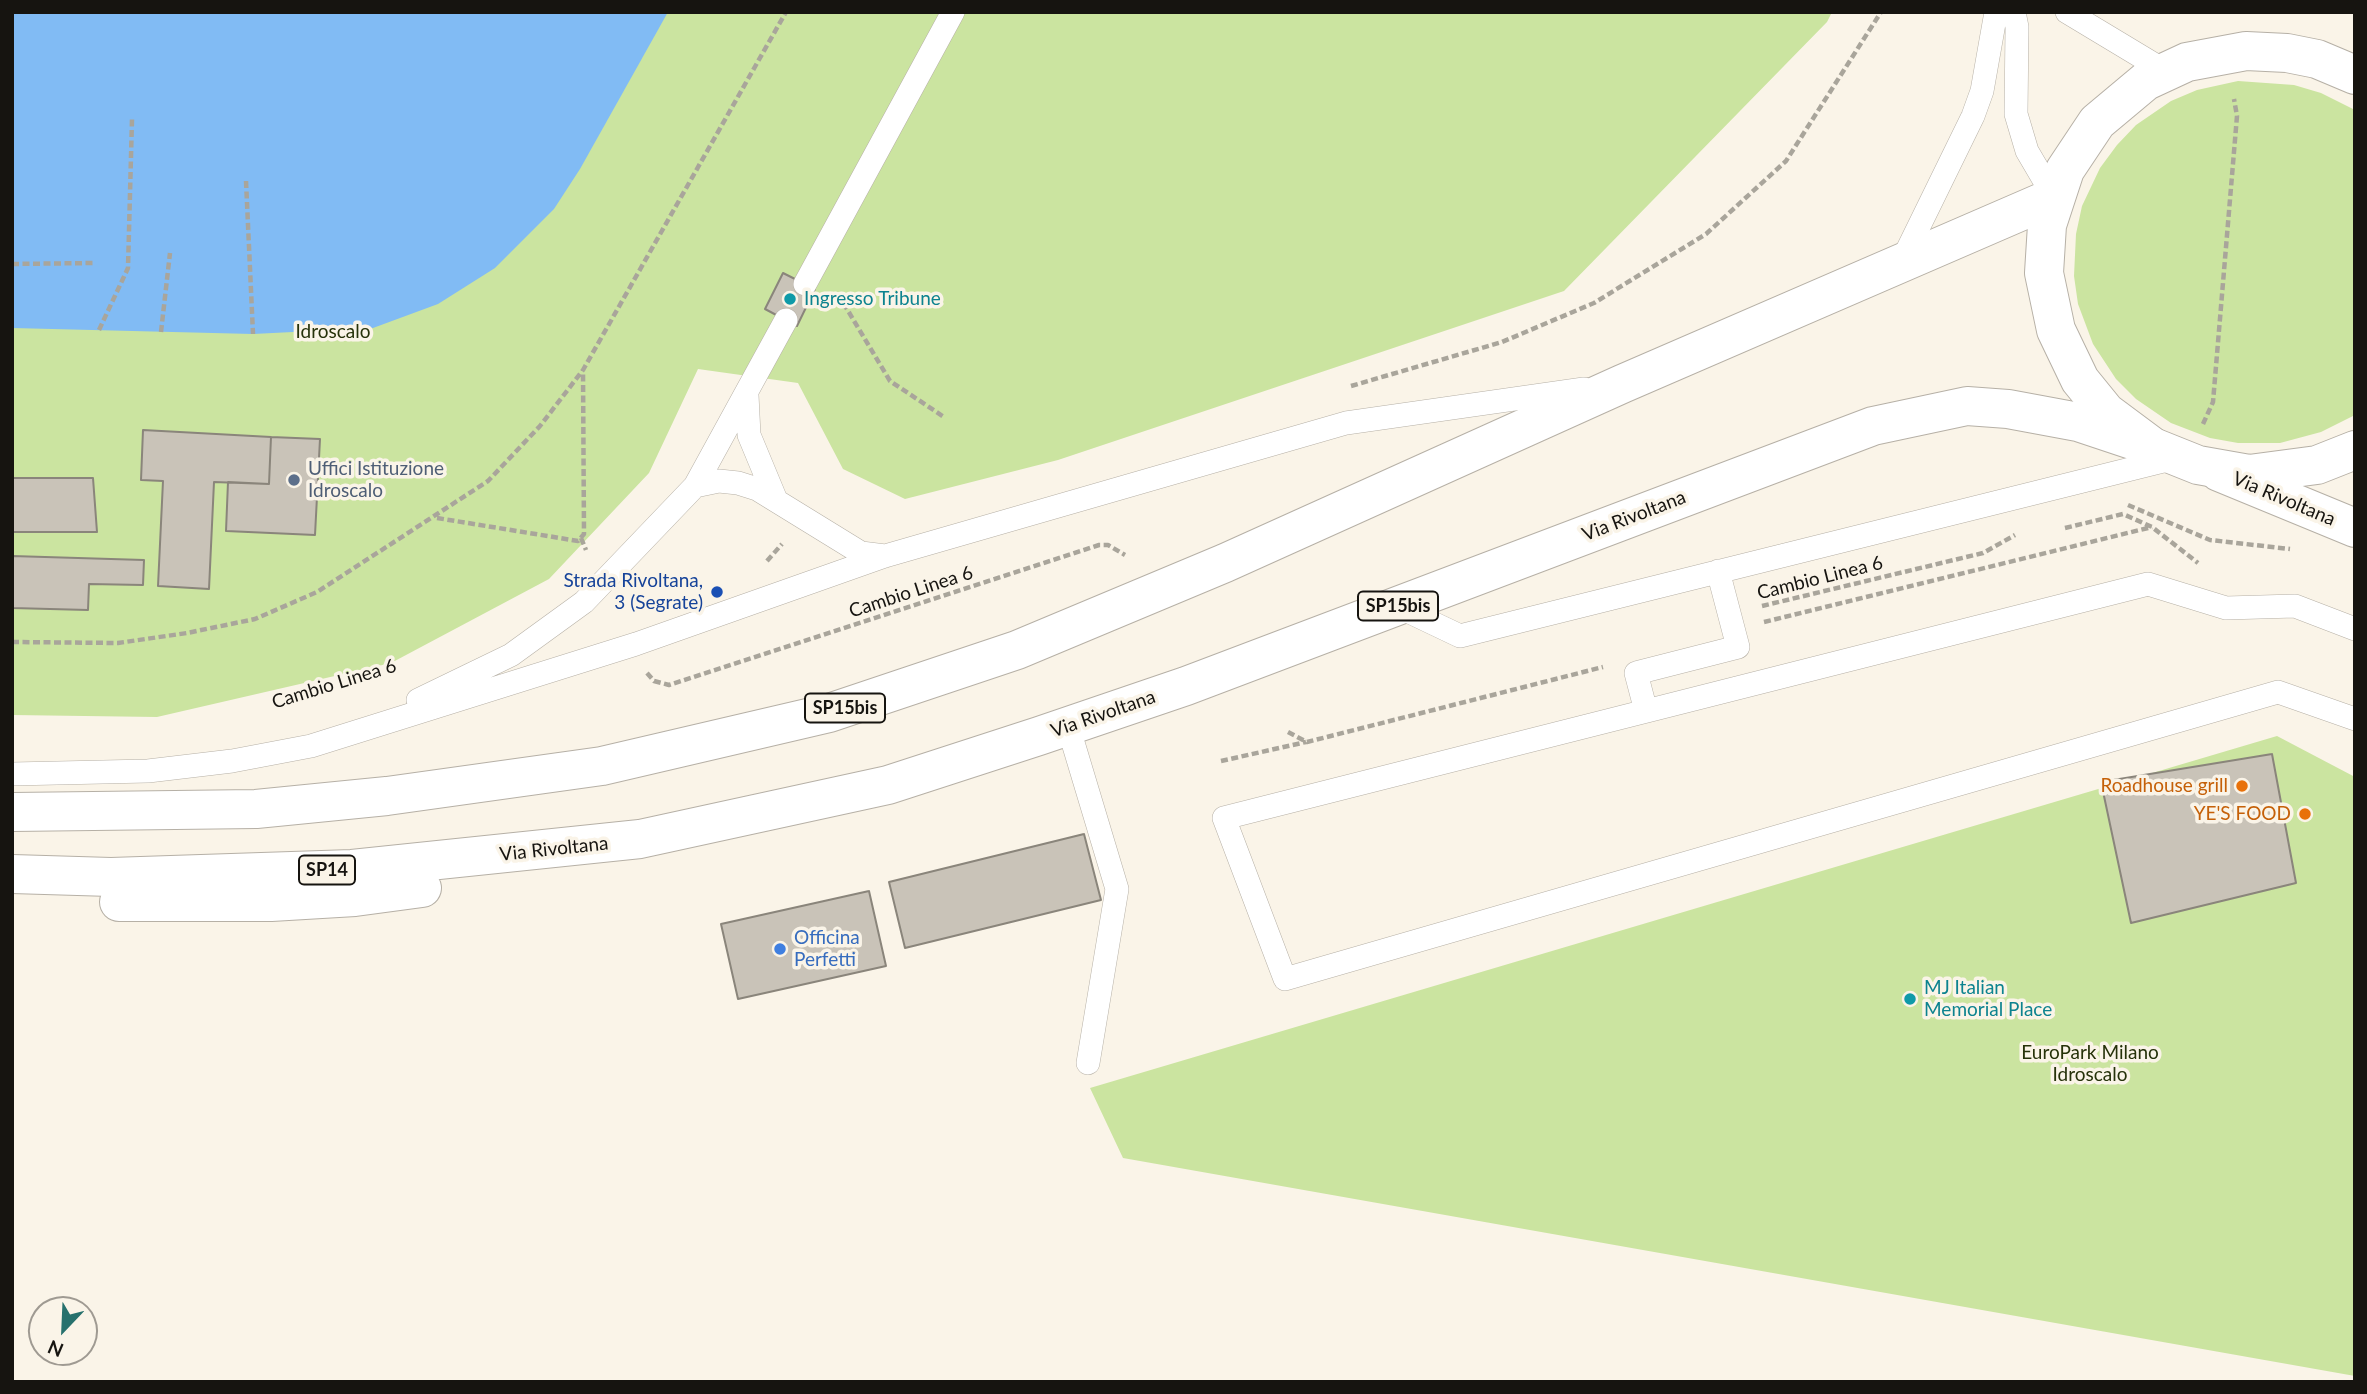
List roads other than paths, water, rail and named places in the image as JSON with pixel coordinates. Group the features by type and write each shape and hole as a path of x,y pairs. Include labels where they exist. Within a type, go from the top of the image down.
{"main road":[{"path":"2287,53 2355,47"},
{"name":"Via Rivoltana","path":"2164,452 2106,412 2064,352 2051,317 2044,273 2046,236 2054,197 2072,156 2097,122 2128,93 2165,71 2226,52 2287,53 2317,59 2355,75"},
{"name":"SP15bis","path":"12,812 256,809 387,796 602,766 795,722 1017,650 1225,563 1622,384 2054,197"},
{"name":"Via Rivoltana","path":"12,874 111,877 352,869 640,839 788,810 888,785 1186,686 1873,426 1967,406 2008,409 2078,422 2214,470 2355,528"},
{"name":"Via Rivoltana","path":"2214,470 2249,474 2296,470 2355,450"},
{"name":"SP15bis","path":"12,900 271,902 355,897 506,875 640,839"}],"lane":[{"path":"805,284 953,12"},
{"path":"1900,265 1973,116 1982,92 1996,12"},
{"path":"2014,12 2017,27 2016,114 2027,152 2054,197"},
{"path":"2067,12 2165,71"},
{"path":"354,731 511,655 584,602 695,486 786,320"},
{"path":"12,774 148,771 311,746 636,644 885,556 1346,423 1622,384"},
{"path":"747,395 750,435 776,500"},
{"path":"1397,606 1460,636 1718,571 2164,452"},
{"path":"695,486 719,481 738,483 776,500 861,553 885,556"},
{"path":"1646,711 1636,673 1738,647 1718,571"},
{"path":"2355,629 2295,606 2226,608 2148,584 1224,818 1285,979 2278,691 2355,719"},
{"path":"1068,726 1117,889 1088,1063"}],"water":[{"name":"Idroscalo","path":"12,12 668,12 580,169 554,209 495,268 438,304 373,328 253,334 12,328"}],"place":[{"name":"Ingresso Tribune","path":"790,299"},
{"name":"Uffici Istituzione Idroscalo","path":"294,480"},
{"name":"Strada Rivoltana, 3 (Segrate)","path":"717,592"},
{"name":"Roadhouse grill","path":"2242,786"},
{"name":"YE'S FOOD","path":"2305,814"},
{"name":"Officina Perfetti","path":"780,949"},
{"name":"MJ Italian Memorial Place","path":"1910,999"}],"park label":[{"name":"EuroPark Milano Idroscalo","path":"2090,1064"}]}
